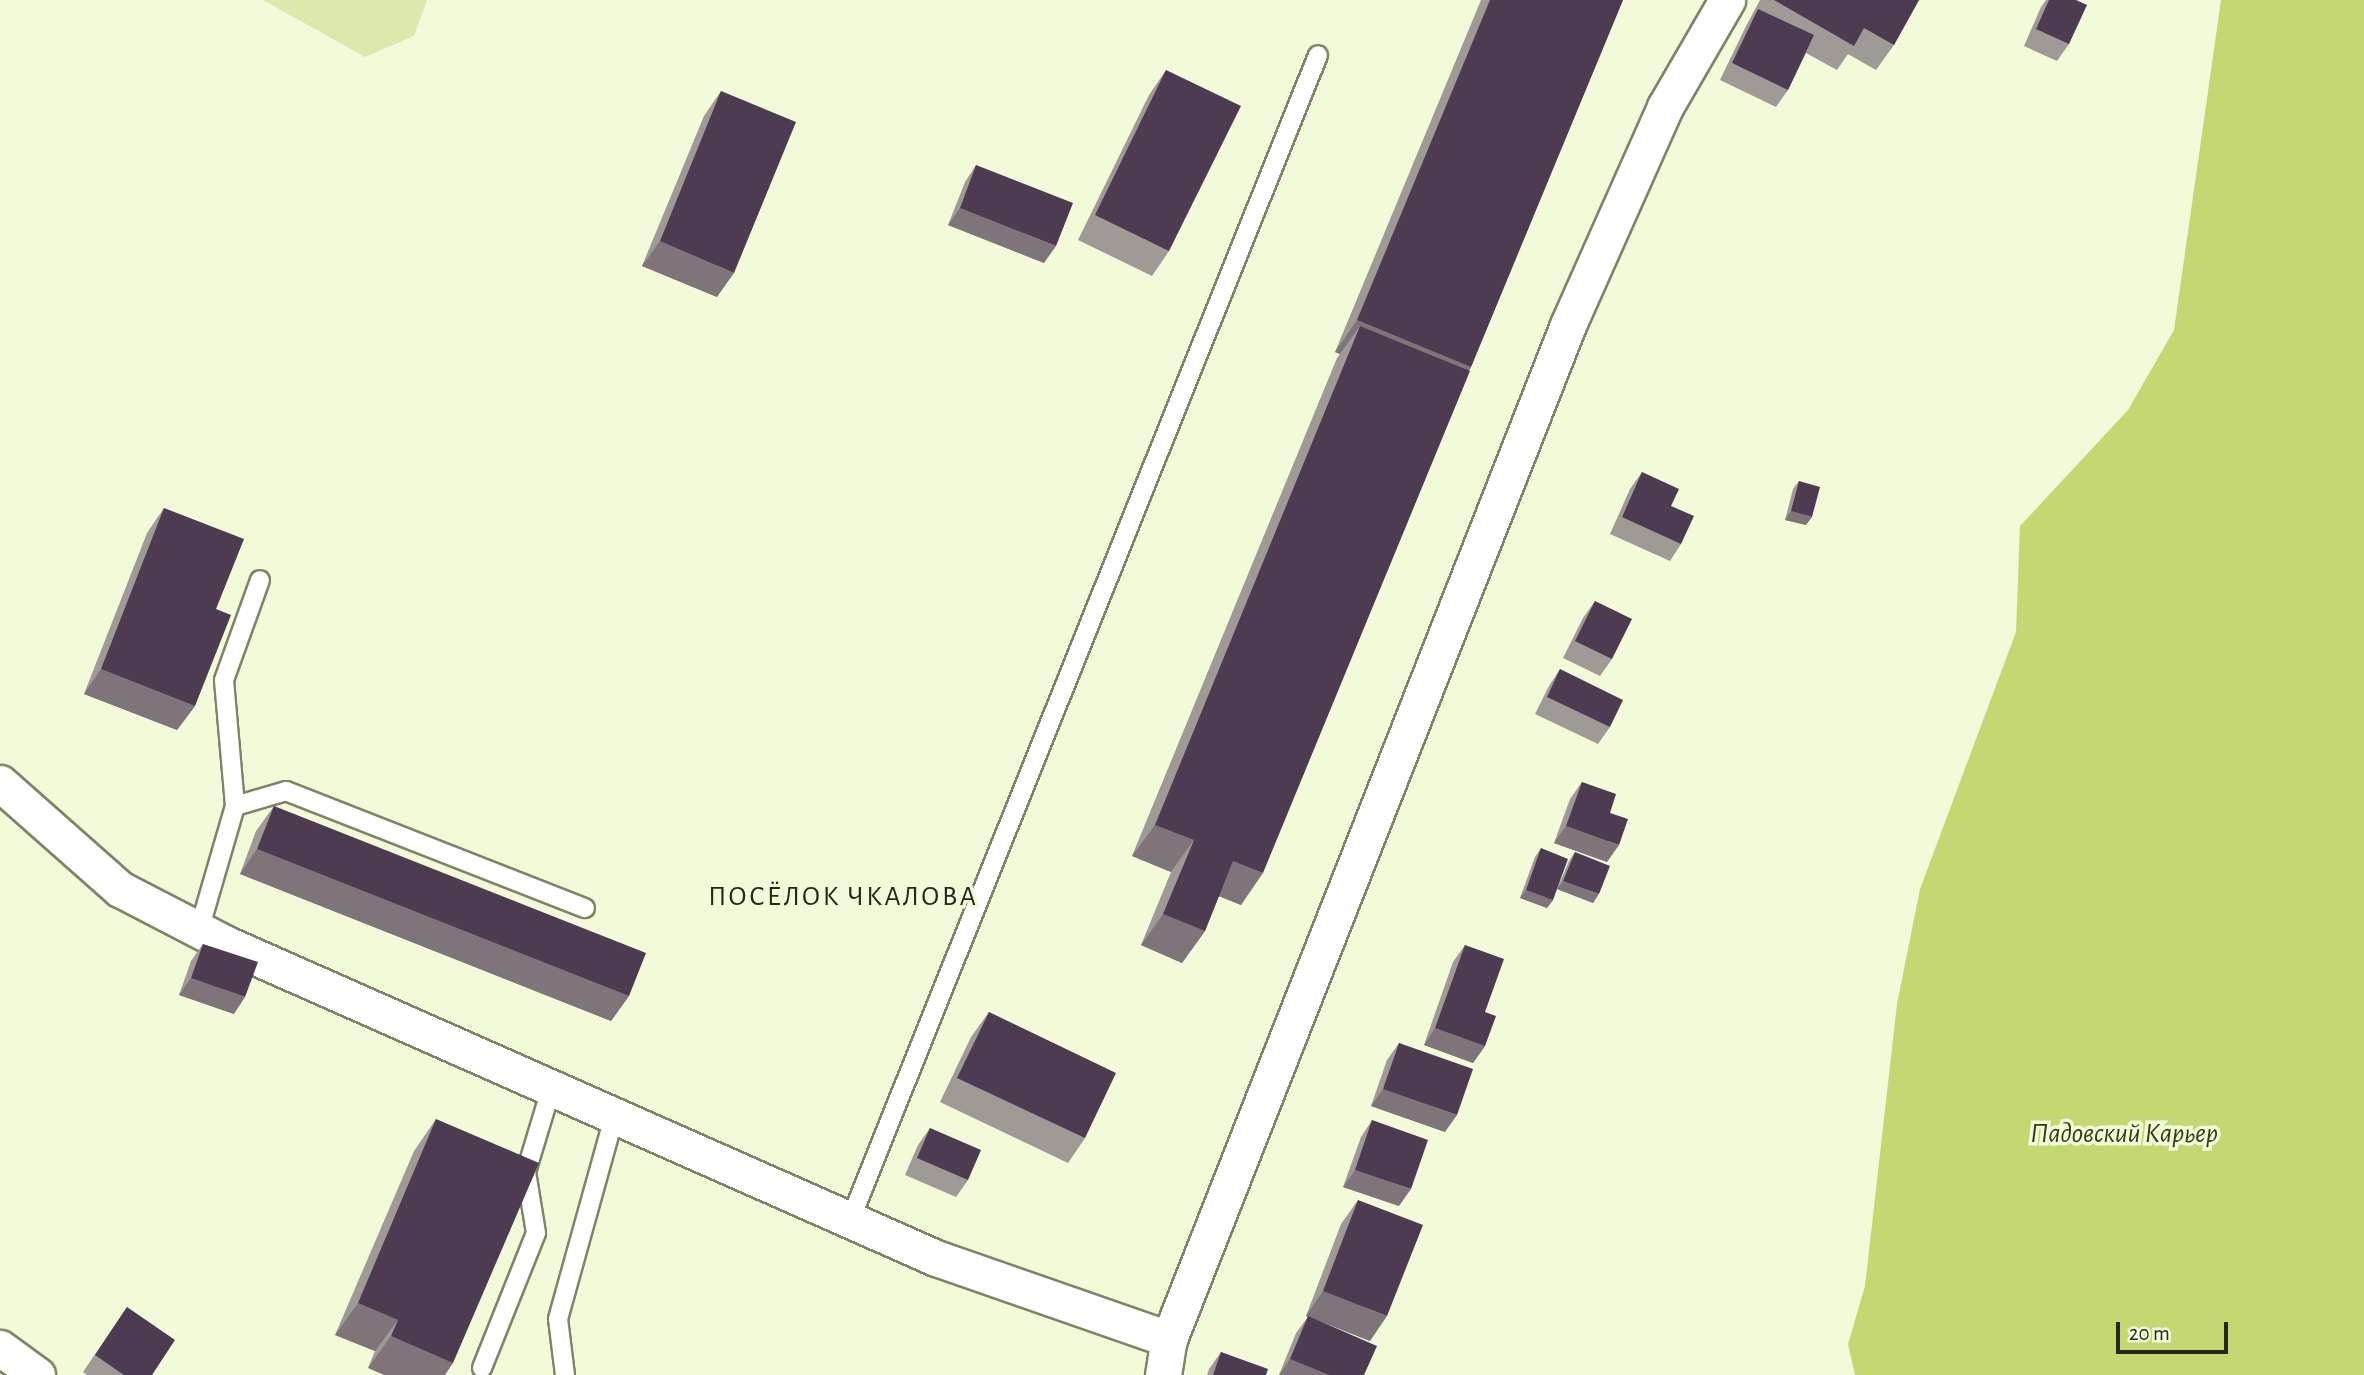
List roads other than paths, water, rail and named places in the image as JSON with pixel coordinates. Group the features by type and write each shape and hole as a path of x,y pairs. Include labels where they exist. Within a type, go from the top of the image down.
{"street":[{"path":"1163,1375 1169,1339 1568,326 1665,107 1727,0"},
{"path":"0,783 120,889 200,930 936,1258 1169,1339"},
{"path":"0,1348 37,1375"}],"lane":[{"path":"851,1218 1318,55"},
{"path":"200,930 235,806 224,680 260,580"},
{"path":"235,806 286,791 584,908"},
{"path":"482,1368 536,1233 526,1172 552,1086"},
{"path":"565,1375 558,1319 615,1113"}],"water":[{"name":"Падовский Карьер","path":"2221,0 2364,0 2364,1375 1855,1375 1848,1344 1865,1286 1897,1004 1920,889 2016,632 2020,526 2128,410 2174,330"}],"district":[{"name":"ПОСЁЛОК ЧКАЛОВА","path":"843,897"}]}
